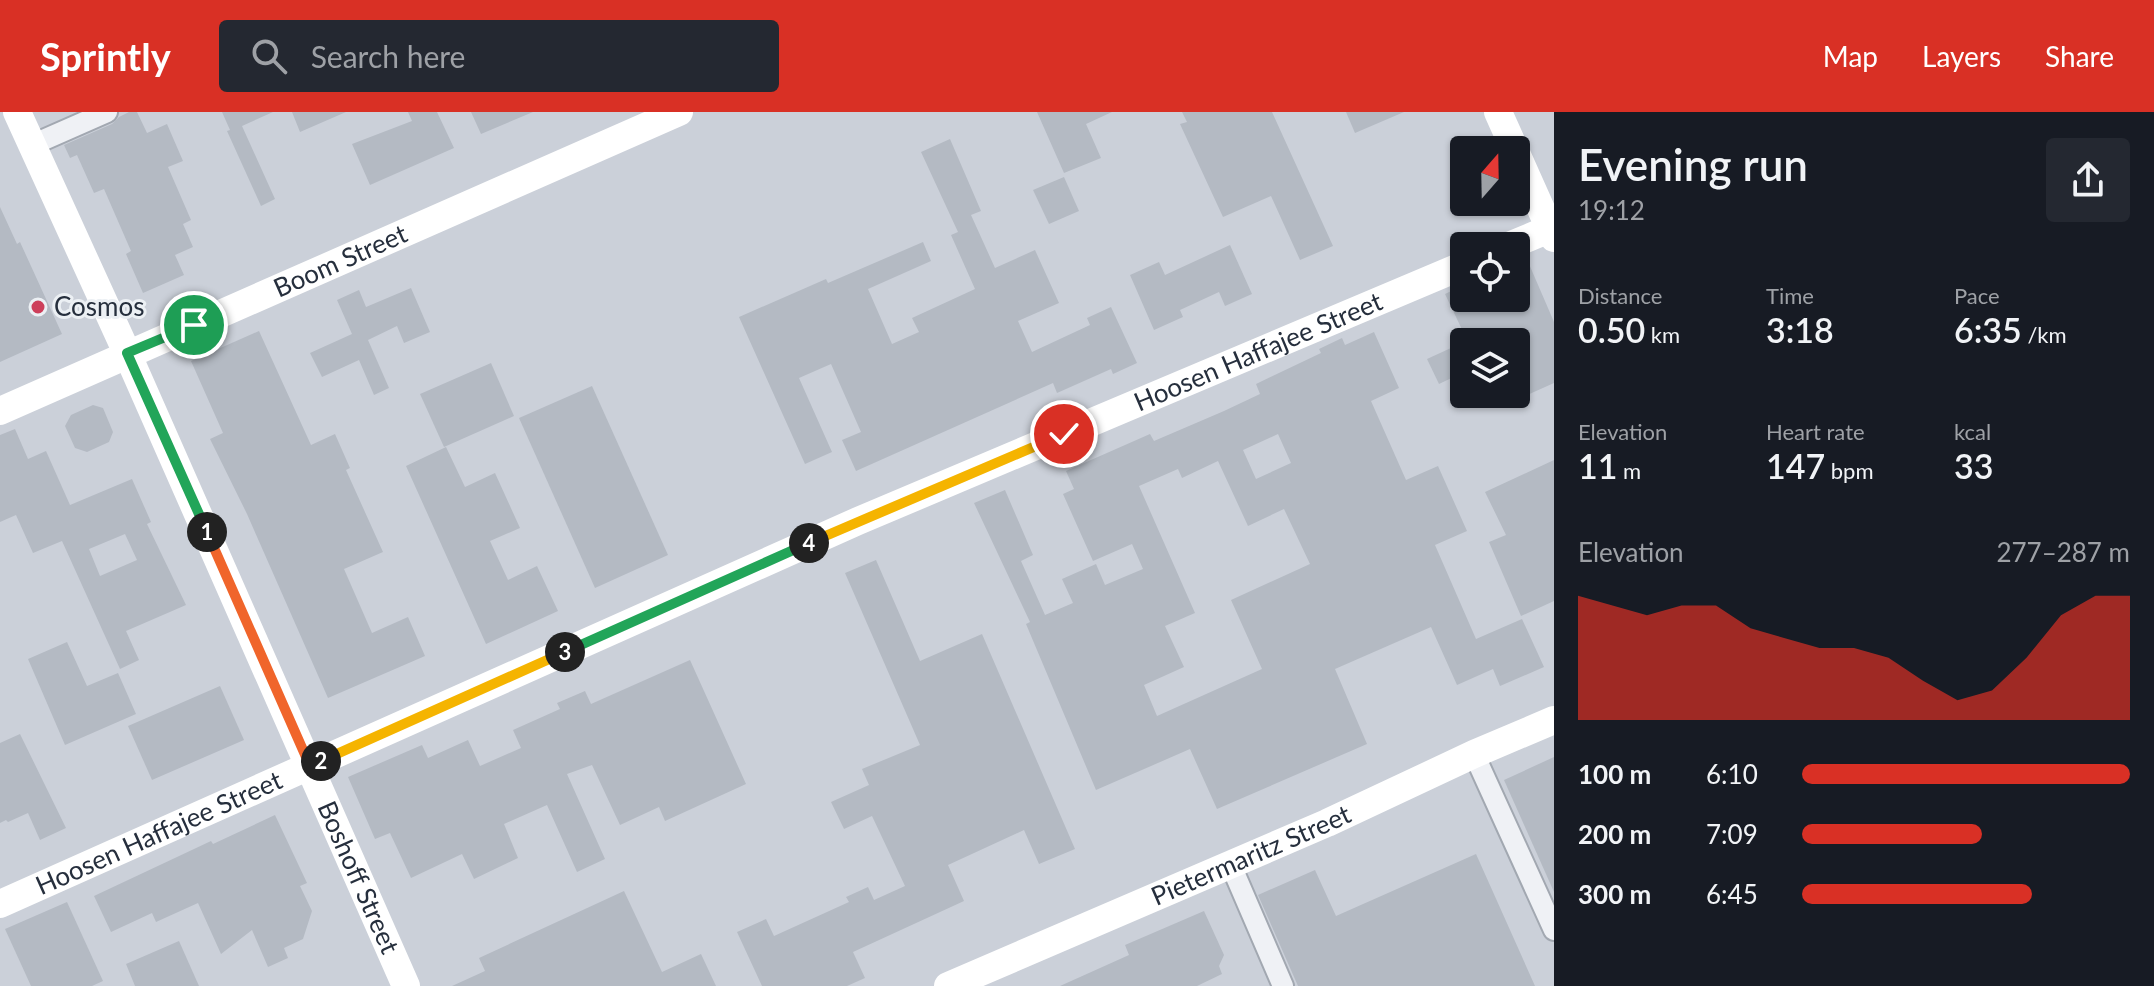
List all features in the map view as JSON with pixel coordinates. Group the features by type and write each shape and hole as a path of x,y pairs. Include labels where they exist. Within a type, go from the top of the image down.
{"street":[{"name":"Boshoff Street","path":"17,112 127,353 406,986"},
{"path":"32,145 107,112"},
{"name":"Boom Street","path":"0,411 679,112"},
{"path":"1498,112 1508,136"},
{"path":"1530,183 1553,231 1530,239"},
{"name":"Hoosen Haffajee Street","path":"0,904 858,521 1450,271"},
{"name":"Pietermaritz Street","path":"948,986 1327,823 1554,720"},
{"path":"1474,754 1554,930"},
{"path":"1230,863 1283,986"}],"shaded area":[{"path":"0,112 1554,112 1554,986 0,986"}],"building":[{"path":"129,112 137,112 147,133 167,124 183,161 168,167 191,220 183,224 193,247 175,255 184,275 143,293 126,254 131,251 104,189 94,193 77,155 70,158 64,145 112,124"},
{"path":"222,112 273,112 242,126 275,199 261,206 227,131 230,130"},
{"path":"292,112 346,112 300,132"},
{"path":"408,112 437,112 454,148 370,185 352,144 412,121"},
{"path":"471,112 533,112 481,134"},
{"path":"1037,112 1112,112 1086,124 1101,158 1064,173"},
{"path":"1182,112 1272,112 1333,246 1300,260 1271,196 1223,217 1180,124 1187,122"},
{"path":"1346,112 1404,112 1355,133"},
{"path":"950,139 981,211 971,215 995,268 1035,250 1059,303 1018,321 1032,352 1090,325 1087,318 1111,307 1137,363 1113,374 1111,369 1057,393 1053,383 856,471 842,440 861,432 831,364 799,378 832,452 805,464 739,317 923,242 931,261 868,289 892,344 919,332 912,318 975,289 951,235 958,232 921,152"},
{"path":"1064,177 1079,211 1049,224 1033,190"},
{"path":"0,207 17,244 20,242 62,334 0,362"},
{"path":"1230,245 1252,294 1225,306 1219,292 1180,310 1183,317 1154,330 1130,275 1159,262 1165,275"},
{"path":"1530,266 1554,322 1554,383 1530,394 1530,328 1461,328 1454,312 1530,312"},
{"path":"411,288 430,332 404,343 397,326 368,340 389,388 374,395 359,360 322,377 310,353 352,334 337,300 359,290 366,307"},
{"path":"259,331 311,445 335,434 350,468 346,470 383,552 344,569 372,633 408,617 425,656 328,698 247,514 210,439 223,433 191,361"},
{"path":"1374,332 1399,388 1371,401 1406,480 1438,466 1467,531 1435,545 1476,639 1522,619 1544,667 1500,686 1493,669 1457,685 1431,627 1335,669 1367,744 1217,809 1190,749 1096,790 1026,624 1030,622 974,503 1005,490 1033,555 1021,561 1045,615 1073,603 1062,579 1096,564 1105,585 1143,569 1132,544 1093,561 1063,494 1074,489 1066,471 1150,434 1154,441 1224,411 1260,394 1256,384 1321,353 1319,349 1342,338 1345,345","holes":["1278,434 1291,463 1256,479 1243,450","1218,461 1248,526 1284,509 1310,564 1231,600 1262,669 1157,716 1144,685 1184,667 1165,626 1195,613 1139,486 1178,469 1182,478"]},
{"path":"1450,348 1450,379 1439,384 1427,359"},
{"path":"491,363 514,416 444,447 420,394"},
{"path":"592,386 668,555 595,588 519,418"},
{"path":"93,405 103,408 113,432 109,442 87,452 75,448 65,426 71,415"},
{"path":"15,429 28,459 46,451 70,505 132,479 151,522 147,524 186,605 126,631 139,660 120,669 62,541 33,553 16,515 0,522 0,435","holes":["125,534 137,560 100,576 89,549"]},
{"path":"446,447 465,487 495,473 520,528 490,541 508,580 537,566 558,611 486,644 406,466"},
{"path":"1554,460 1554,601 1521,616 1489,542 1506,535 1485,492"},
{"path":"876,560 920,661 982,634 1075,849 1039,864 1024,830 948,865 964,901 853,952 865,978 847,986 762,986 737,932 766,919 774,936 849,902 846,897 868,887 874,900 905,886 872,816 844,829 831,802 869,785 862,769 920,745 845,573"},
{"path":"67,642 87,686 118,673 136,714 65,745 28,659"},
{"path":"690,660 746,784 665,821 659,807 620,825 592,765 567,774 605,859 577,872 547,805 504,824 518,858 474,879 462,854 411,878 390,833 375,839 348,777 422,745 428,758 468,740 480,766 521,748 513,730 560,709 557,703 585,691 591,704"},
{"path":"220,686 244,740 152,780 128,726"},
{"path":"20,734 66,828 40,840 28,813 0,823 0,743"},
{"path":"1554,757 1554,892 1504,780"},
{"path":"275,815 307,883 300,886 312,911 303,939 284,948 288,958 268,967 252,930 221,954 198,903 156,922 152,913 111,932 94,896 211,841 213,844"},
{"path":"1476,854 1535,986 1298,986 1258,895 1315,870 1336,916"},
{"path":"624,891 662,972 701,954 716,986 452,986 485,971 479,958"},
{"path":"67,902 103,981 92,986 31,986 5,929"},
{"path":"1204,911 1224,955 1219,966 1222,974 1197,986 1060,986 1129,955 1125,945"},
{"path":"179,941 199,986 135,986 126,964"}],"place":[{"name":"Cosmos","path":"38,307"}],"route":[{"path":"194,325 127,353 310,766 858,521 1064,434"}]}
